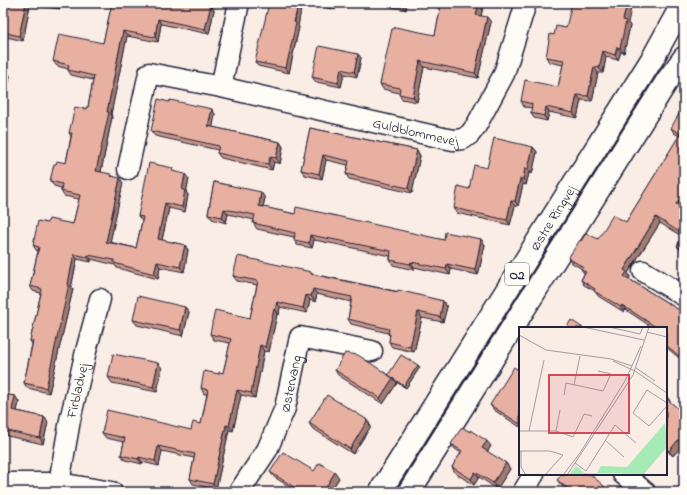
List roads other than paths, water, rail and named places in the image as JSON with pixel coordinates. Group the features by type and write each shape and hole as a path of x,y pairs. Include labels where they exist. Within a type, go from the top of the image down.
{"main road":[{"name":"Østre Ringvej","path":"380,492 654,56 683,3"},
{"path":"667,81 684,41"},
{"name":"Østre Ringvej","path":"409,492 667,81 684,58"}],"street":[{"path":"221,87 239,3"},
{"name":"Guldblommevej","path":"128,169 149,73 221,87 436,137 453,140 463,139 470,134 476,126 502,79 526,3"},
{"path":"643,271 684,296"},
{"name":"Firbladvej","path":"59,483 70,420 100,299"},
{"name":"Østervang","path":"239,492 267,450 285,408 300,337 372,351"},
{"path":"523,492 533,475"},
{"path":"624,475 645,492"},
{"path":"3,483 59,483 112,492"}]}
